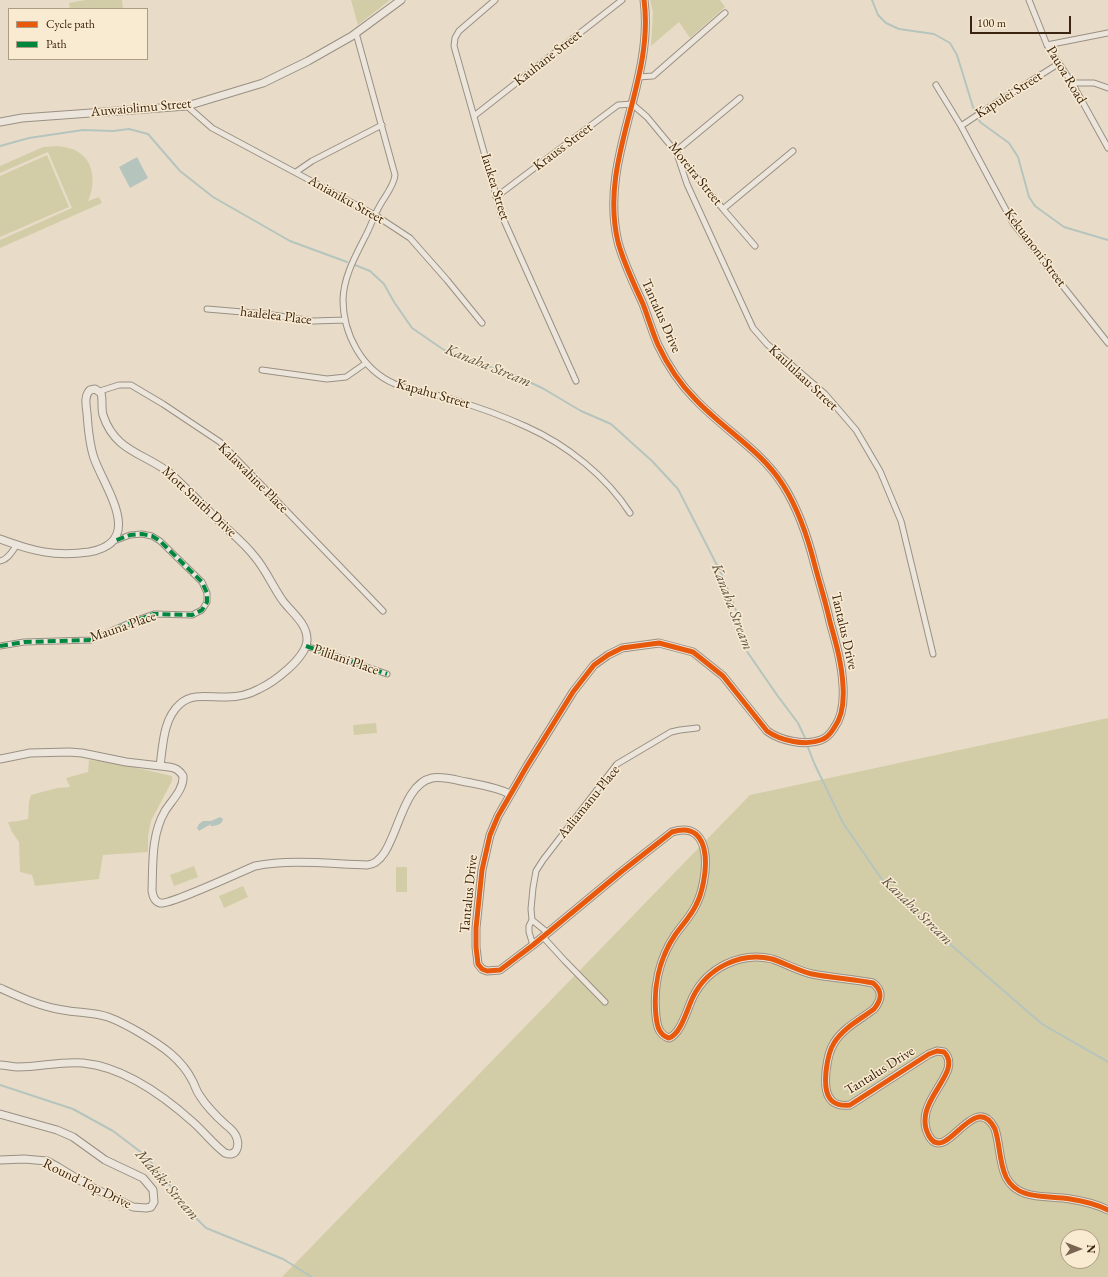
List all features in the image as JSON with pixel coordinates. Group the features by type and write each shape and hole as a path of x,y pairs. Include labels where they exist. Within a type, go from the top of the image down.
{"street":[{"name":"Auwaiolimu Street","path":"0,122 22,118 187,106 263,83 308,61 356,33 401,0"},
{"name":"Iaukea Street","path":"495,0 461,28 455,38 454,46 502,216 576,382"},
{"name":"Kauhane Street","path":"474,116 622,0"},
{"name":"Tantalus Drive","path":"644,0 645,40 632,104 620,150 613,193 614,222 622,255 659,347 680,381 713,417 769,466 780,480 792,500 806,534 836,645 843,678 843,708 834,729 822,740 806,742 786,740 773,735 762,726 723,676 693,652 659,643 622,648 608,655 594,665 573,692 510,794 490,835 485,852 476,928 478,964 482,969 487,971 500,970 546,935 620,872 672,832 682,829 692,831 700,837 704,850 704,880 696,906 674,938 665,954 659,970 656,986 655,1007 657,1025 662,1034 669,1038 676,1034 680,1029 695,994 704,980 725,965 741,958 763,957 811,974 873,983 878,987 880,994 877,1006 843,1032 834,1042 829,1054 826,1076 829,1097 832,1101 844,1106 850,1105 929,1054 938,1051 944,1052 949,1060 949,1065 945,1075 928,1104 925,1114 927,1131 932,1140 936,1143 942,1143 950,1138 970,1120 979,1117 987,1118 995,1129 1006,1175 1010,1183 1016,1189 1024,1194 1033,1196 1068,1198 1084,1201 1108,1210"},
{"name":"Pauoa Road","path":"1028,0 1046,45 1072,83 1108,148"},
{"path":"638,77 653,76 725,13"},
{"name":"Kapahu Street","path":"356,33 394,167 395,177 348,272 344,288 345,320 352,341 366,363 395,384 476,407 540,433 563,447 597,474 620,499 630,513"},
{"path":"1046,45 1108,33"},
{"name":"Kapulei Street","path":"961,126 1058,64"},
{"path":"1072,83 1094,83 1108,88"},
{"name":"Kekuanoni Street","path":"936,85 961,126 1012,222 1108,343"},
{"path":"676,151 740,98"},
{"name":"Moreira Street","path":"632,104 647,117 723,209 756,246"},
{"name":"Krauss Street","path":"496,197 618,105 632,104"},
{"name":"Anianiku Street","path":"187,106 212,128 376,215 410,238 482,323"},
{"path":"296,172 312,161 382,125"},
{"name":"Kaululaau Street","path":"676,151 687,184 753,328 767,344 825,394 856,430 880,471 901,521 933,654"},
{"path":"723,209 793,151"},
{"name":"haalelea Place","path":"207,309 266,314 313,321 345,320"},
{"path":"262,370 327,379 346,377 366,363"},
{"name":"Kalawahine Place","path":"100,391 119,384 131,385 163,404 220,442 383,611"},
{"path":"0,539 43,553 72,554 100,550 108,546 114,540 118,531 118,516 94,458 89,436 86,396 90,390 95,389 100,391"},
{"name":"Mott Smith Drive","path":"100,391 104,416 108,426 118,439 134,453 162,467 171,474 256,558 277,593 302,625 307,637 306,646"},
{"name":"Mauna Place","path":"0,646 24,642 91,640 154,614 192,615 202,610 207,602 207,593 202,582 160,541 152,536 142,534 130,535 114,540"},
{"path":"0,561 3,561 8,557 17,545"},
{"path":"160,766 163,740 167,725 180,703 199,696 236,697 254,692 275,679 296,661 303,654 306,646"},
{"name":"Pililani Place","path":"306,646 387,674"},
{"name":"Aaliamanu Place","path":"533,945 529,932 529,926 532,920 531,909 536,871 543,860 617,764 672,732 697,728"},
{"path":"0,759 30,753 82,752 126,762 175,768 183,776 183,780 180,790 165,812 157,832 154,849 152,891 153,897 160,903 178,899 254,866 284,863 374,864 379,860 389,845 405,805 416,789 428,779 442,778 491,787 503,790 510,794"},
{"path":"532,920 546,935 565,961 605,1002"},
{"path":"0,988 27,1000 49,1007 109,1017 172,1054 192,1080 199,1095 208,1108 233,1132 238,1142 238,1148 231,1154 225,1153 195,1124 166,1100 135,1080 112,1070 84,1063 18,1067 0,1065"},
{"name":"Round Top Drive","path":"0,1114 73,1136 105,1160 143,1178 153,1190 154,1202 151,1207 133,1207 89,1186 47,1161 24,1159 0,1160"}],"shaded area":[{"path":"85,0 122,0 123,8 70,8 69,3"},
{"path":"351,0 390,0 358,25"},
{"path":"650,0 720,0 725,7 690,38 679,22 651,46 653,12"},
{"path":"57,146 75,150 86,158 91,170 93,183 88,201 99,197 102,203 0,248 0,240 72,208 48,152 0,173 0,166 43,147"},
{"path":"47,155 69,207 0,237 0,176"},
{"path":"137,157 148,178 130,188 119,167"},
{"path":"1108,718 1108,1277 282,1277 750,795"},
{"path":"376,723 377,733 354,735 353,725"},
{"path":"89,760 111,762 172,776 172,781 151,821 148,836 148,852 103,855 99,879 35,886 32,875 20,872 19,842 12,832 8,822 28,819 31,795 57,788 70,787 66,778 88,772"},
{"path":"220,817 223,819 218,825 210,826 211,824 199,831 197,828 203,821 211,821"},
{"path":"194,866 198,877 174,886 170,875"},
{"path":"396,867 407,867 407,892 396,892"},
{"path":"243,886 248,897 224,908 219,896"}],"waterway":[{"path":"872,0 878,15 886,23 899,29 934,34 950,43 957,55 973,107 980,122 1009,143 1018,157 1029,197 1035,206 1064,227 1108,240"},
{"name":"Kanaha Stream","path":"0,146 29,138 83,130 113,131 129,129 148,134 180,171 213,197 290,241 347,262"},
{"name":"Kanaha Stream","path":"355,265 370,271 384,284 394,302 412,328 444,350 473,362 511,373 544,389 581,411 611,424 652,461 678,489 723,577 737,613 746,650 798,723 806,740"},
{"name":"Kanaha Stream","path":"807,745 843,823 883,881 951,945 1042,1024 1108,1062"},
{"name":"Makiki Stream","path":"0,1085 73,1109 113,1131 146,1156 172,1188 184,1206 206,1228 283,1259 312,1277"}],"marked path":[{"path":"0,646 24,642 91,640 154,614 192,615 202,610 207,602 207,593 202,582 160,541 152,536 142,534 130,535 114,541"},
{"path":"306,646 387,674"}],"cycle path":[{"path":"644,0 645,31 642,61 620,151 615,181 614,211 620,250 643,304 658,345 674,374 689,393 706,410 764,461 774,472 794,504 809,545 840,662 843,697 842,708 837,723 825,738 808,743 793,742 773,735 767,731 723,676 693,652 659,643 622,648 608,655 594,665 573,692 527,766 498,816 490,835 482,870 476,928 478,964 482,969 487,971 500,970 672,832 686,830 696,834 702,843 705,855 704,882 692,913 669,944 658,974 655,1005 658,1027 663,1035 669,1038 677,1032 693,997 707,978 726,964 749,957 772,959 812,974 873,983 880,992 879,1002 874,1009 842,1033 831,1048 827,1062 826,1085 829,1097 833,1102 850,1105 929,1054 937,1051 944,1052 949,1060 948,1069 926,1111 925,1123 929,1136 936,1143 944,1142 969,1121 978,1117 987,1119 995,1129 1002,1165 1006,1177 1011,1185 1018,1190 1034,1196 1075,1200 1099,1206 1108,1210"}]}
